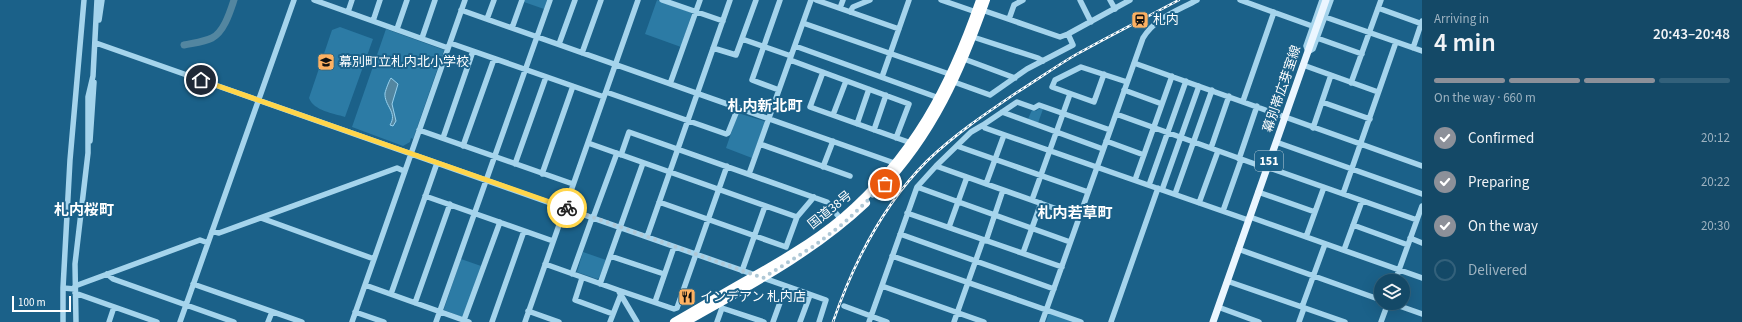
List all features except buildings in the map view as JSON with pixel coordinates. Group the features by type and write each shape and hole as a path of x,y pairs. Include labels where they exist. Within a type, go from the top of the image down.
{"highway":[{"name":"国道38号","path":"686,322 719,303 843,221 898,165 935,118 973,37 980,0"},
{"name":"国道38号","path":"898,165 910,143 939,98 954,78 979,11 986,0"},
{"name":"国道38号","path":"674,322 719,303"}],"main road":[{"name":"幕別帯広芽室線","path":"1213,322 1326,0"}],"street":[{"path":"63,322 63,288 70,160 84,0"},
{"path":"76,322 75,264 88,153 88,97 93,76 96,44 97,0"},
{"path":"96,32 102,0"},
{"path":"180,322 294,0"},
{"path":"314,0 324,2 422,38 473,51 573,86 688,120 726,134 728,133 738,108"},
{"path":"348,12 352,0"},
{"path":"373,21 380,0"},
{"path":"397,29 407,0"},
{"path":"422,38 435,0"},
{"path":"352,322 465,0"},
{"path":"487,19 494,0"},
{"path":"512,28 522,0"},
{"path":"436,322 550,0"},
{"path":"559,44 575,0"},
{"path":"582,53 600,0"},
{"path":"524,322 638,0"},
{"path":"662,0 723,21"},
{"path":"670,84 700,0"},
{"path":"647,237 730,0"},
{"path":"713,48 736,55 756,0"},
{"path":"779,90 752,80 780,0"},
{"path":"749,174 811,0"},
{"path":"816,0 899,29"},
{"path":"840,8 843,0"},
{"path":"850,12 853,7 870,0"},
{"path":"882,77 909,0"},
{"path":"941,0 1009,19 1060,37 1092,22 1130,0"},
{"path":"1009,19 1014,5 1023,0"},
{"path":"1080,0 1092,22"},
{"path":"1110,0 1114,9"},
{"path":"1042,322 1142,38 1157,21 1197,0"},
{"path":"1240,0 1312,26"},
{"path":"1322,0 1306,46 1308,52 1313,49 1331,0"},
{"path":"1351,83 1381,0"},
{"path":"1378,8 1422,23 1413,48"},
{"path":"461,10 898,165"},
{"path":"1243,101 1274,12"},
{"path":"1325,17 1422,51"},
{"path":"803,23 891,53 954,78 990,96 1015,78 1073,45 1068,34"},
{"path":"973,37 1038,58 1043,61"},
{"path":"1317,38 1362,54"},
{"path":"742,39 822,72 909,104 896,138"},
{"path":"1343,194 1396,42"},
{"path":"96,44 826,300 819,322"},
{"path":"795,46 939,98"},
{"path":"443,138 473,51"},
{"path":"463,146 494,58"},
{"path":"964,59 1015,78"},
{"path":"1134,63 1422,166"},
{"path":"1303,66 1378,92"},
{"path":"1104,74 1094,102 1052,87 1055,80 1081,67 1104,74 1127,82"},
{"path":"822,72 810,107 910,143"},
{"path":"1313,128 1331,75"},
{"path":"1135,180 1172,76"},
{"path":"516,164 546,77"},
{"path":"833,115 846,81"},
{"path":"1149,185 1186,81"},
{"path":"542,174 573,86"},
{"path":"1111,322 1160,189 1181,138 1199,86"},
{"path":"857,124 869,89"},
{"path":"1124,90 1162,104"},
{"path":"1175,194 1212,90"},
{"path":"1032,200 1070,94"},
{"path":"874,130 886,95"},
{"path":"1211,148 1229,96"},
{"path":"870,319 917,187 971,132 1017,102 1034,108 1039,105 1110,130"},
{"path":"1322,102 1370,119"},
{"path":"1223,212 1257,106"},
{"path":"1002,112 1103,149"},
{"path":"1116,114 1240,159 1417,220"},
{"path":"983,125 985,128 1004,135 1223,212 1249,218 1422,278"},
{"path":"419,130 573,184"},
{"path":"572,274 593,218 629,132 828,202 843,221"},
{"path":"986,184 1004,135"},
{"path":"823,167 833,141"},
{"path":"1106,141 1144,155"},
{"path":"1276,142 1422,194"},
{"path":"588,143 797,217"},
{"path":"760,144 850,176"},
{"path":"957,146 1088,192"},
{"path":"1199,203 1218,151"},
{"path":"391,294 437,163"},
{"path":"600,284 643,163"},
{"path":"545,264 620,292 674,309 677,308 727,166"},
{"path":"936,166 1079,217"},
{"path":"212,231 220,233 397,168 404,171"},
{"path":"949,228 967,177"},
{"path":"917,187 1070,242"},
{"path":"1306,237 1324,187"},
{"path":"954,322 1004,190"},
{"path":"1258,192 1315,212"},
{"path":"425,196 553,241"},
{"path":"659,202 786,247 797,217 814,197"},
{"path":"1344,250 1362,201"},
{"path":"1023,253 1041,203"},
{"path":"415,303 450,204"},
{"path":"742,271 765,206"},
{"path":"1398,274 1417,220 1421,214 1422,206"},
{"path":"907,213 1062,267"},
{"path":"261,218 374,259"},
{"path":"365,285 466,321 500,222"},
{"path":"1353,225 1408,245"},
{"path":"492,322 524,231"},
{"path":"900,234 1054,289"},
{"path":"1410,238 1422,243"},
{"path":"75,289 107,274 200,240 208,243"},
{"path":"1299,322 1325,244"},
{"path":"655,302 674,246"},
{"path":"1238,249 1374,297"},
{"path":"610,256 664,274"},
{"path":"892,256 1080,322"},
{"path":"107,274 113,279 234,322"},
{"path":"582,278 574,300 613,314"},
{"path":"1227,281 1345,322"},
{"path":"193,284 299,321"},
{"path":"773,322 786,286"},
{"path":"882,286 984,322"},
{"path":"63,288 75,289 141,319 157,322"},
{"path":"610,322 620,292"},
{"path":"620,292 637,322"},
{"path":"800,322 810,295"},
{"path":"717,322 719,303 747,319 764,322"},
{"path":"844,306 870,319 887,322"},
{"path":"109,322 114,307"},
{"path":"1218,307 1259,322"},
{"path":"1381,322 1385,310"},
{"path":"1410,310 1422,314"},
{"path":"528,311 559,322"},
{"path":"268,322 272,312"},
{"path":"355,312 384,322"}],"shaded area":[{"path":"524,0 547,0 544,9 524,2"},
{"path":"657,0 692,13 681,47 645,34"},
{"path":"340,27 373,39 345,117 319,109 311,102 309,98 332,30"},
{"path":"386,29 444,50 413,139 411,138 410,142 403,146 352,127"},
{"path":"391,78 398,84 392,104 396,121 393,126 390,125 392,113 385,98 385,93"},
{"path":"1040,108 1043,109 1038,123 1028,119 1032,110 1036,111"},
{"path":"738,113 764,121 765,123 752,158 726,148"},
{"path":"583,252 606,260 599,278 597,279 577,272"},
{"path":"461,259 481,266 462,317 444,310"},
{"path":"1049,313 1075,322 1046,322"}],"waterway":[{"path":"184,45 206,40 216,35 223,27 234,0"}],"railway":[{"path":"833,322 850,279 871,236 883,216 911,178 927,161 948,142 981,117 1062,63 1102,40 1179,0"}],"way so far":[{"path":"567,208 763,278 814,246 844,223 885,184"}],"place":[{"name":"札内","path":"1140,20"},
{"name":"幕別町立札内北小学校","path":"326,62"},
{"name":"インデアン 札内店","path":"687,297"}],"district":[{"name":"札内新北町","path":"765,106"},
{"name":"札内桜町","path":"84,210"},
{"name":"札内若草町","path":"1075,213"}],"route":[{"path":"201,80 567,208"}]}
